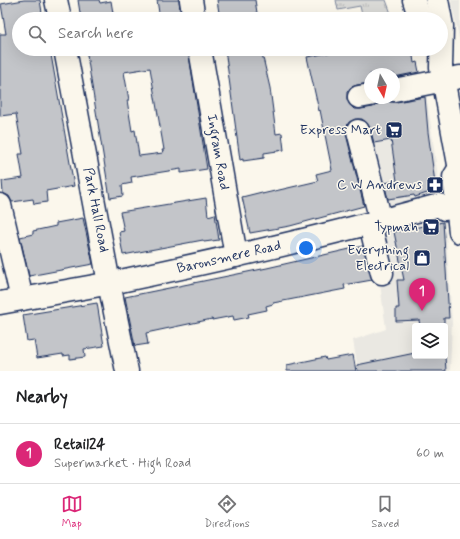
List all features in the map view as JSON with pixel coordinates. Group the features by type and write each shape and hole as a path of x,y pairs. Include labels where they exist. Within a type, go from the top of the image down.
{"street":[{"path":"56,0 59,12"},
{"path":"191,0 193,12"},
{"path":"414,0 418,12"},
{"path":"438,0 440,12"},
{"name":"Park Hall Road","path":"66,56 109,283 128,371"},
{"name":"Ingram Road","path":"201,56 236,256"},
{"path":"443,56 444,68 456,125 460,169 454,178 448,208 460,232"},
{"path":"400,87 444,68"},
{"path":"358,131 375,223 382,273"},
{"path":"0,205 22,299"},
{"name":"Baronsmere Road","path":"0,303 109,283 448,208"}],"shaded area":[{"path":"451,0 460,0 460,43 456,24"},
{"path":"426,91 440,192 382,210 356,103 364,102 364,104 400,104 400,97"},
{"path":"445,219 452,322 450,371 358,371 353,340 386,329 378,269 368,231"}],"green space":[{"path":"336,0 386,0 390,12 361,12 360,6 338,10"}],"building":[{"path":"24,0 40,0 42,12 12,12 12,56 51,56 74,186 46,191 47,202 34,204 33,199 12,202 9,196 3,193 2,181 23,178 19,154 23,154 16,114 0,116 0,34 6,34 1,4"},
{"path":"78,0 99,0 100,3 111,1 113,12 80,12"},
{"path":"157,0 179,0 180,12 159,12"},
{"path":"217,0 255,0 257,12 219,12"},
{"path":"87,56 189,56 207,169 181,173 181,169 131,177 132,183 122,185 123,196 110,198","holes":["150,68 164,150 162,150 163,153 139,156 135,130 132,131 124,72"]},
{"path":"226,56 263,56 270,88 276,134 282,133 284,150 264,153 264,158 243,161 243,159 240,160"},
{"path":"413,56 414,63 417,62 419,72 400,76 400,68 364,68 364,84 351,87 347,92 347,99 354,109 361,109 373,107 378,104 400,104 400,101 425,97 436,190 415,197 414,195 388,199 384,183 397,181 391,140 374,143 367,123 362,119 355,119 349,122 346,127 346,134 364,206 290,226 250,233 242,197 318,181 316,174 332,170 320,110 319,111 307,57"},
{"path":"206,198 208,216 215,214 219,240 204,242 203,240 123,255 119,232 124,231 120,212"},
{"path":"83,218 93,264 29,276 20,237 33,234 33,231 56,226 56,223"},
{"path":"443,222 449,318 444,318 444,323 420,323 419,320 396,321 396,308 399,308 397,280 404,280 394,232"},
{"path":"363,246 372,280 344,285 345,289 273,303 266,306 267,310 248,314 249,317 234,320 233,316 212,319 146,333 148,344 135,346 125,297 267,268"},
{"path":"97,303 104,346 84,349 85,357 70,359 70,355 63,356 63,354 37,358 34,340 27,341 23,315"},
{"path":"412,354 412,359 445,359 446,371 358,371 357,365"},
{"path":"353,355 356,371 287,371 287,365 325,357 326,360"}],"place":[{"name":"Express Mart","path":"394,130"},
{"name":"C W Andrews","path":"435,185"},
{"name":"Typmah","path":"431,227"},
{"name":"Everything Electrical","path":"422,258"},
{"name":"Retail24","path":"422,311"}]}
